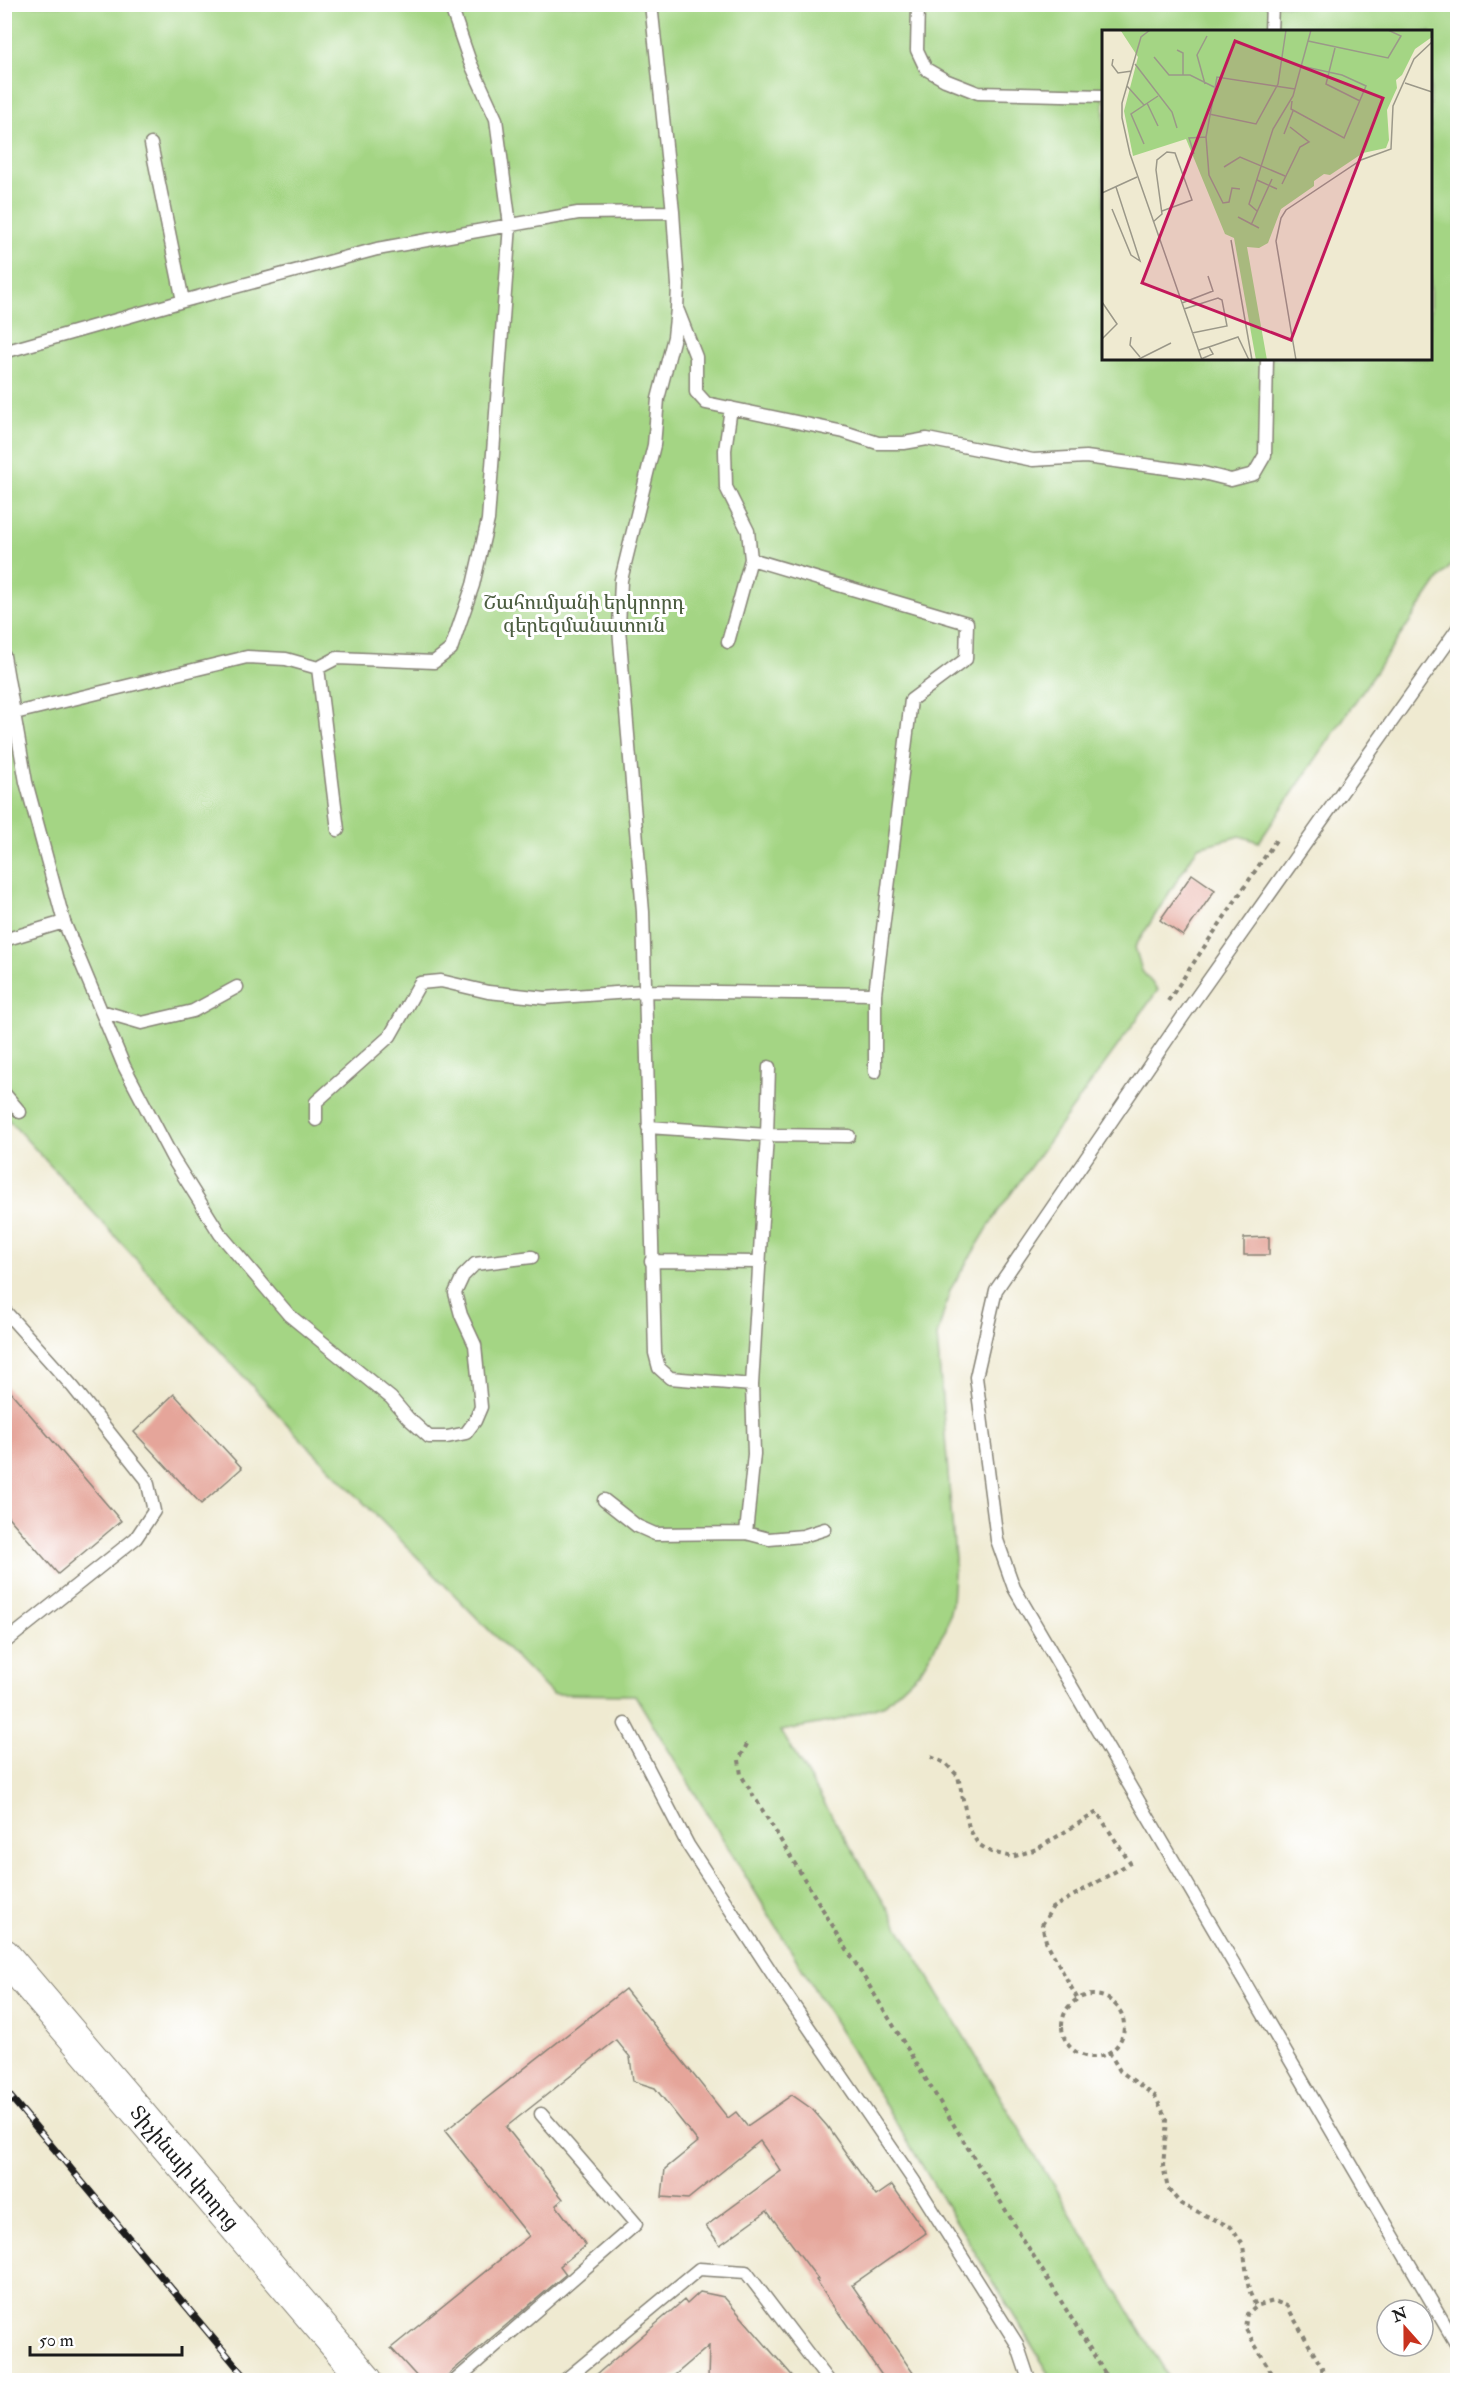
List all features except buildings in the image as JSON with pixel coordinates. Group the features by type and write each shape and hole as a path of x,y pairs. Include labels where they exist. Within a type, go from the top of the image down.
{"street":[{"name":"Տիչինայի փողոց","path":"4,1955 366,2380"}],"lane":[{"path":"15,713 247,657 286,659 318,668 337,658 434,662 452,649 473,585 488,520 510,225 496,118 470,62 450,4"},
{"path":"651,4 673,212 678,285 677,309 674,337 658,399 654,445 621,580 619,629 643,912 655,1353 659,1368 670,1378 752,1386"},
{"path":"918,4 917,50 926,69 945,80 978,93 1102,96"},
{"path":"1271,30 1272,4"},
{"path":"151,144 183,301"},
{"path":"4,352 377,249 578,213 673,212"},
{"path":"677,309 696,357 696,392 706,403 844,432 878,442 904,444 927,439 1033,460 1086,457 1203,473 1232,480 1254,474 1265,455 1267,360"},
{"path":"728,642 751,560 748,531 726,487 725,450 731,408"},
{"path":"751,560 967,623 966,659 911,700 875,994 875,1072"},
{"path":"1458,628 1184,1015 996,1290 976,1377 997,1540 1014,1588 1458,2347"},
{"path":"4,656 26,782 64,922 124,1066 173,1159 220,1234 289,1315 391,1398 429,1437 447,1437 466,1433 476,1421 482,1407 475,1345 461,1315 455,1293 463,1276 475,1264 532,1257"},
{"path":"318,668 338,830"},
{"path":"4,940 64,922"},
{"path":"316,1120 316,1102 390,1036 420,983 441,981 488,992 545,998 645,991 875,994"},
{"path":"101,1011 142,1023 193,1011 237,987"},
{"path":"746,1533 754,1454 752,1386 769,1067"},
{"path":"4,1093 20,1112"},
{"path":"648,1127 767,1135 849,1136"},
{"path":"651,1261 760,1262"},
{"path":"4,1310 73,1387 147,1480 154,1511 136,1538 4,1643"},
{"path":"604,1500 637,1526 655,1534 746,1533 769,1539 803,1536 825,1529"},
{"path":"625,1724 688,1845 914,2181 1017,2344 1029,2380"},
{"path":"456,2380 636,2224 541,2114"},
{"path":"565,2380 699,2269 746,2272 828,2380"}],"path":[{"path":"1168,1001 1276,840"},
{"path":"747,1744 739,1760 741,1775 1109,2380"},
{"path":"931,1757 945,1763 958,1776 969,1828 978,1844 992,1852 1012,1857 1037,1850 1097,1812 1130,1863 1052,1908 1042,1925 1046,1941 1077,1998"},
{"path":"1088,1994 1108,1998 1117,2005 1122,2014 1123,2036 1109,2052 1090,2057 1072,2049 1066,2042 1062,2032 1064,2013 1077,1998 1088,1994"},
{"path":"1109,2052 1120,2071 1155,2096 1167,2120 1163,2166 1168,2189 1180,2204 1231,2227 1243,2246 1249,2291 1256,2306"},
{"path":"1276,2380 1245,2328 1247,2314 1256,2306 1274,2301 1287,2307 1322,2368 1323,2380"}],"green space":[{"name":"Շահումյանի երկրորդ գերեզմանատուն","path":"5,5 1457,5 1457,559 1439,579 1259,842 1240,836 1198,847 1135,947 1142,971 1158,990 997,1213 950,1290 937,1336 955,1559 952,1603 946,1629 920,1671 885,1704 839,1720 781,1731 1170,2380 1053,2380 635,1695 552,1694 298,1436 5,1116"}],"railway":[{"path":"4,2089 248,2380"}]}
